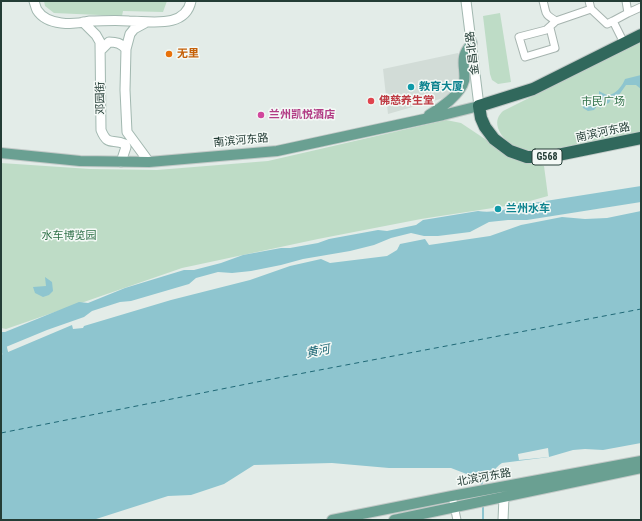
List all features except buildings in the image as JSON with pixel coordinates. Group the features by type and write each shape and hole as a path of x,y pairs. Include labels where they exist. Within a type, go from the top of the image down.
{"highway":[{"name":"南滨河东路","path":"641,35 533,89 479,106 481,118 494,140 510,151 527,157 548,157 641,138"}],"main road":[{"path":"422,119 437,110 459,91 464,83 464,55 472,43"},
{"name":"南滨河东路","path":"1,152 80,161 149,162 277,151 479,106"},
{"name":"北滨河东路","path":"332,520 455,495 641,461"},
{"name":"北滨河东路","path":"394,520 641,468"}],"street":[{"path":"34,1 38,11 47,19 59,23 89,21 130,21 145,23 170,21 178,18 186,12 191,1"},
{"name":"金昌北路","path":"466,1 479,106"},
{"path":"543,1 544,11 547,16 556,21"},
{"path":"589,1 591,10 607,24 641,7"},
{"path":"626,1 628,13"},
{"path":"550,28 556,48 525,57 519,37 546,30 556,21 591,10"},
{"path":"613,21 624,43"},
{"name":"邓园街","path":"83,22 96,35 100,42 101,130 108,141 125,144 126,147 121,162"},
{"path":"145,23 134,29 130,34 126,49 127,132 149,162"},
{"path":"100,50 109,42 118,43 126,49"},
{"path":"455,495 457,520"},
{"path":"499,498 503,520"}],"shaded area":[{"path":"458,53 461,93 388,114 383,69"}],"green space":[{"path":"44,1 167,1 163,12 123,11 122,16 54,13 45,6"},
{"path":"500,13 511,82 498,84 492,80 490,74 483,16"},
{"name":"市民广场","path":"641,42 641,132 540,152 521,149 510,143 501,134 497,125 497,120 503,111"},
{"name":"水车博览园","path":"446,120 461,123 509,155 526,162 544,166 548,196 519,204 421,219 182,268 6,329 1,328 1,163 90,169 157,170 268,161"}],"water":[{"path":"641,75 641,89 636,85 626,85 619,95 611,99 609,103 603,105 600,109 599,105 602,102 600,100 597,101 596,104 598,105 594,110 588,111 583,108 582,102 586,97 592,96 598,98 599,91 607,95 613,94 621,87 625,79"},
{"path":"641,186 641,202 527,220 489,222 470,232 438,236 424,236 411,233 350,251 303,259 281,265 251,271 232,273 218,272 196,278 189,284 92,311 84,317 1,349 1,332 5,332 79,302 88,303 125,288 184,270 194,270 221,263 243,255 318,243 329,239 378,230 387,231 416,225 423,220 478,211 499,211 520,205"},
{"name":"黄河","path":"641,211 641,443 603,450 573,450 549,457 502,463 482,480 451,468 389,468 332,463 254,465 224,484 191,495 168,496 93,520 1,520 1,355 72,325 73,329 83,328 84,326 171,300 250,280 290,266 321,259 330,263 387,256 397,250 400,244 425,239 429,245 490,236 521,225 562,217 585,219 607,218"},
{"path":"45,277 52,282 53,291 49,295 43,297 35,293 33,287 46,286"}],"pier":[{"path":"548,448 549,457 519,460 518,454"}],"waterway":[{"path":"1,339 7,361"},
{"path":"481,477 482,487"},
{"path":"483,505 483,520"}],"ferry route":[{"path":"1,433 267,380 641,309"}],"place":[{"name":"无里","path":"169,54"},
{"name":"教育大厦","path":"411,87"},
{"name":"佛慈养生堂","path":"371,101"},
{"name":"兰州凯悦酒店","path":"261,115"},
{"name":"兰州水车","path":"498,209"}]}
